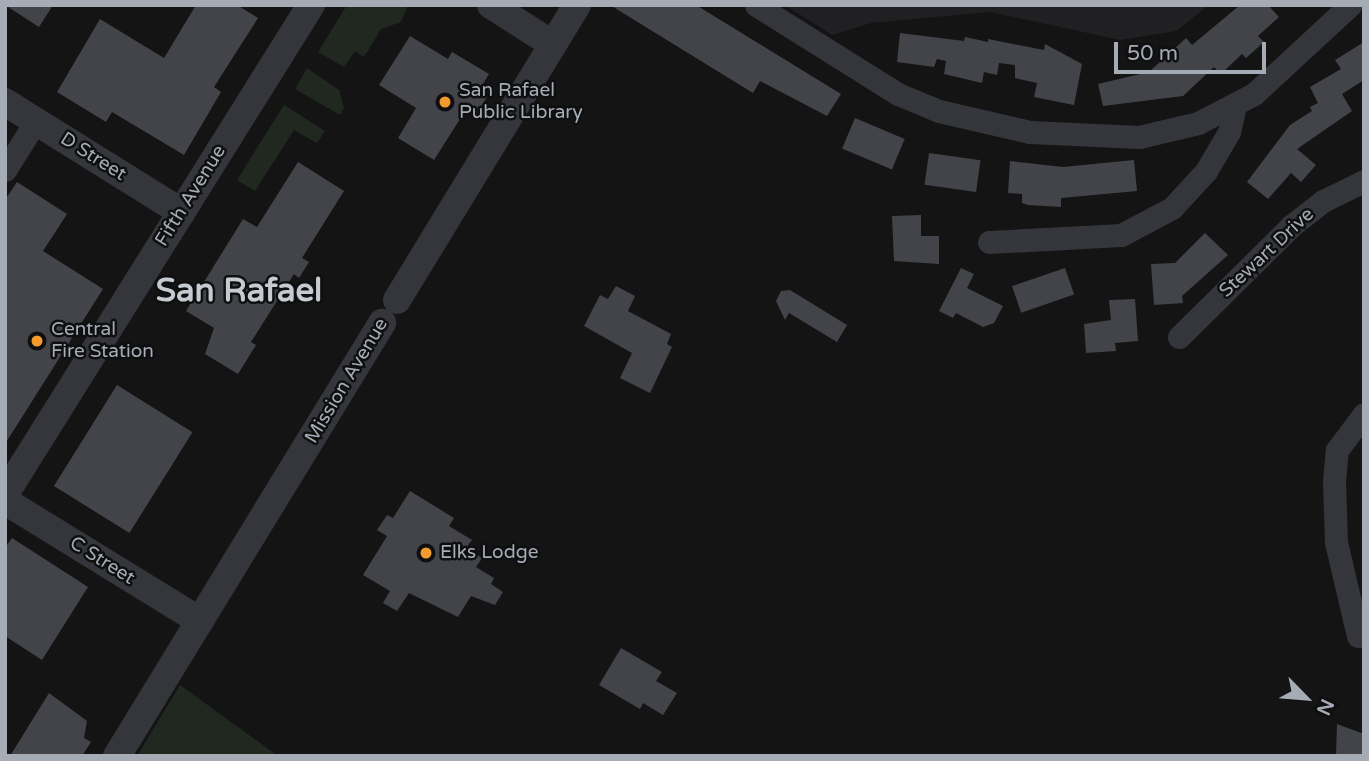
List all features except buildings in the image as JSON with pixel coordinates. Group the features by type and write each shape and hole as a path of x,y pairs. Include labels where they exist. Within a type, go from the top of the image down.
{"street":[{"name":"Fifth Avenue","path":"5,494 311,5"},
{"path":"491,5 552,44"},
{"name":"Mission Avenue","path":"117,756 577,5"},
{"path":"756,5 898,94 989,124 1030,132 1139,137 1198,123 1235,106 1271,81 1350,5"},
{"name":"D Street","path":"5,102 181,212"},
{"path":"989,242 1121,235 1172,208 1206,171 1228,132 1235,106"},
{"path":"5,170 36,121"},
{"name":"Stewart Drive","path":"1179,337 1291,226 1324,201 1364,181"},
{"path":"1358,636 1336,541 1335,482 1337,450 1364,414"},
{"name":"C Street","path":"5,501 200,621"}],"shaded area":[{"path":"347,5 408,5 401,22 381,29 364,57 355,51 344,67 318,52"},
{"path":"785,5 1209,5 1176,31 1120,40 990,12 871,23 832,35"},
{"path":"307,68 339,90 344,108 340,115 295,89"},
{"path":"284,105 325,131 317,143 294,130 255,191 237,180"},
{"path":"180,685 278,756 137,756"}],"place":[{"name":"San Rafael Public Library","path":"445,102"},
{"name":"Central Fire Station","path":"37,341"},
{"name":"Elks Lodge","path":"426,553"}],"district":[{"name":"San Rafael","path":"239,291"}]}
